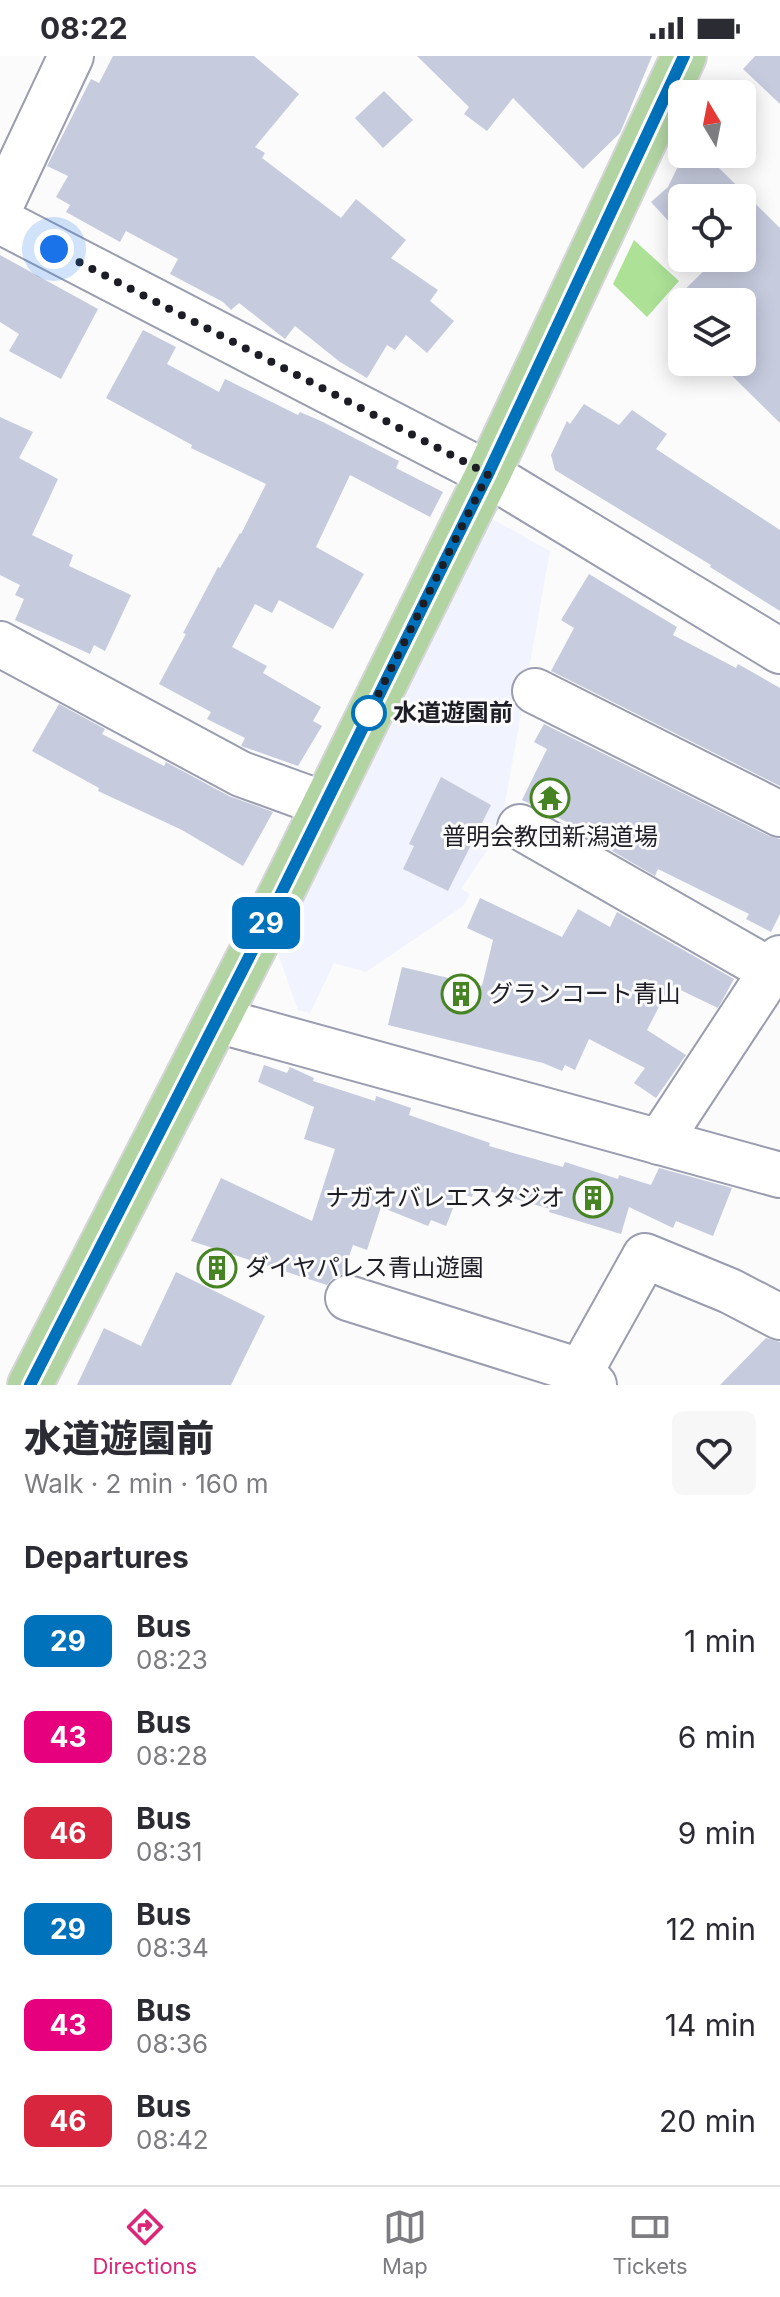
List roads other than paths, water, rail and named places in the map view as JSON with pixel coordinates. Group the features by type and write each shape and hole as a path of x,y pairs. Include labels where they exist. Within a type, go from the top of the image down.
{"main road":[{"path":"30,1385 217,1020 488,474 684,56"}],"street":[{"path":"0,207 71,56"},
{"path":"0,221 488,474 780,651"},
{"path":"0,644 241,774 324,804"},
{"path":"535,691 780,814"},
{"path":"520,827 776,964 659,1142"},
{"path":"217,1020 780,1175"},
{"path":"348,1298 582,1380 645,1256 730,1291 780,1317"}],"place":[{"name":"水道遊園前","path":"369,713"},
{"name":"普明会教団新潟道場","path":"550,798"},
{"name":"グランコート青山","path":"461,994"},
{"name":"ナガオバレエスタジオ","path":"593,1198"},
{"name":"ダイヤパレス青山遊園","path":"217,1268"}]}
